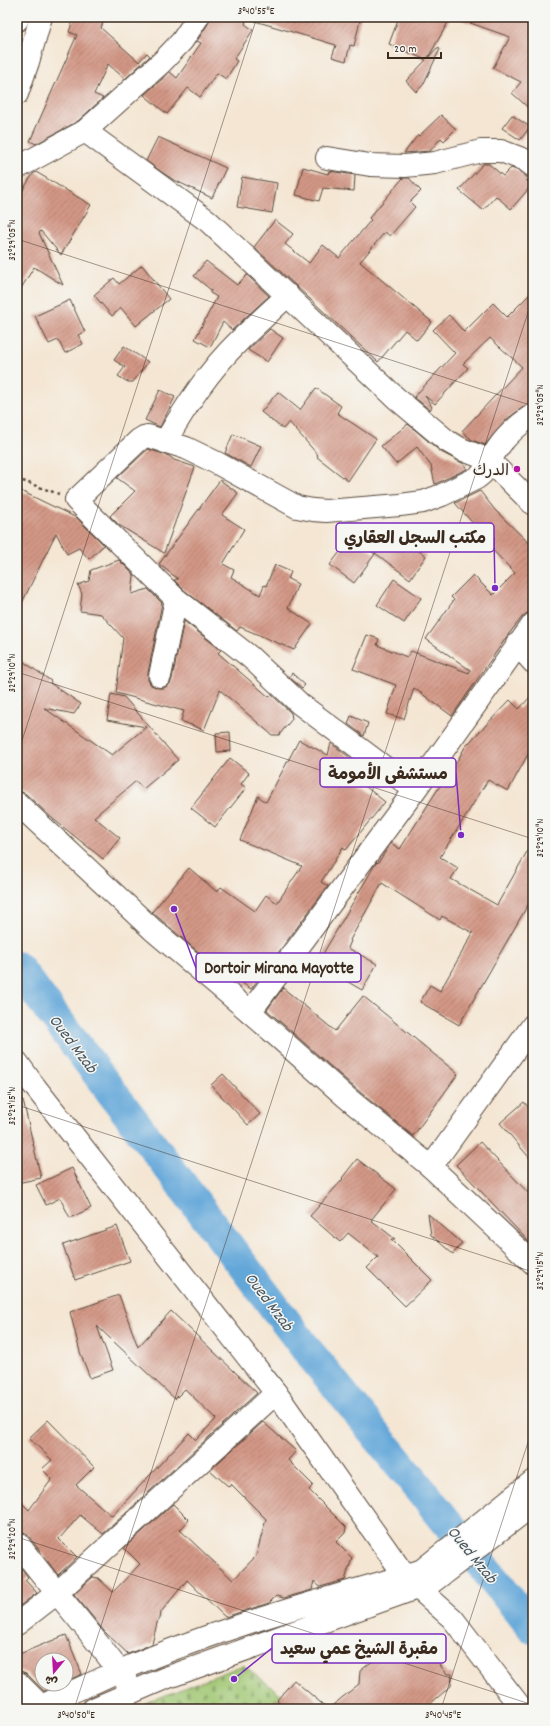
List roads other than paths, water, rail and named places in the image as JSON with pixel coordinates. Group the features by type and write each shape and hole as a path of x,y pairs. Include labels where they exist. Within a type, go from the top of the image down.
{"street":[{"path":"17,94 41,17"},
{"path":"17,168 85,131 162,62 182,41 198,17"},
{"path":"85,131 208,221 288,295 350,356 429,427 447,441 461,449 489,460 533,504"},
{"path":"327,158 370,165 405,166 435,163 481,151 501,151 525,160 533,166"},
{"path":"165,442 181,415 220,361 238,341 288,295"},
{"path":"415,790 300,704 250,657 176,599 76,500 108,468 144,437 186,448 217,463 297,507 326,511 423,502 442,495 477,478 482,474 489,460 508,433 533,415"},
{"path":"160,676 176,599"},
{"path":"250,1012 415,790 517,644 533,624"},
{"path":"517,644 533,662"},
{"path":"17,803 154,930 346,1097 432,1167 533,1263"},
{"path":"432,1167 533,1024"},
{"path":"17,1062 24,1085 276,1393 419,1579 453,1619 522,1709"},
{"path":"17,1624 57,1593 276,1393"},
{"path":"17,1682 39,1708 120,1671 253,1621 295,1608 419,1579 532,1481"},
{"path":"93,1709 133,1691 240,1651 419,1579 533,1505"},
{"path":"17,1542 36,1568 120,1671 133,1691"}],"waterway":[{"name":"Oued Mzab","path":"17,967 307,1350 533,1628"}],"place":[{"name":"الدرك","path":"517,469"},
{"name":"مكتب السجل العقاري","path":"495,588"},
{"name":"مستشفى الأمومة","path":"461,835"},
{"name":"Dortoir Mirana Mayotte","path":"174,909"},
{"name":"مقبرة الشيخ عمي سعيد","path":"234,1679"}]}
